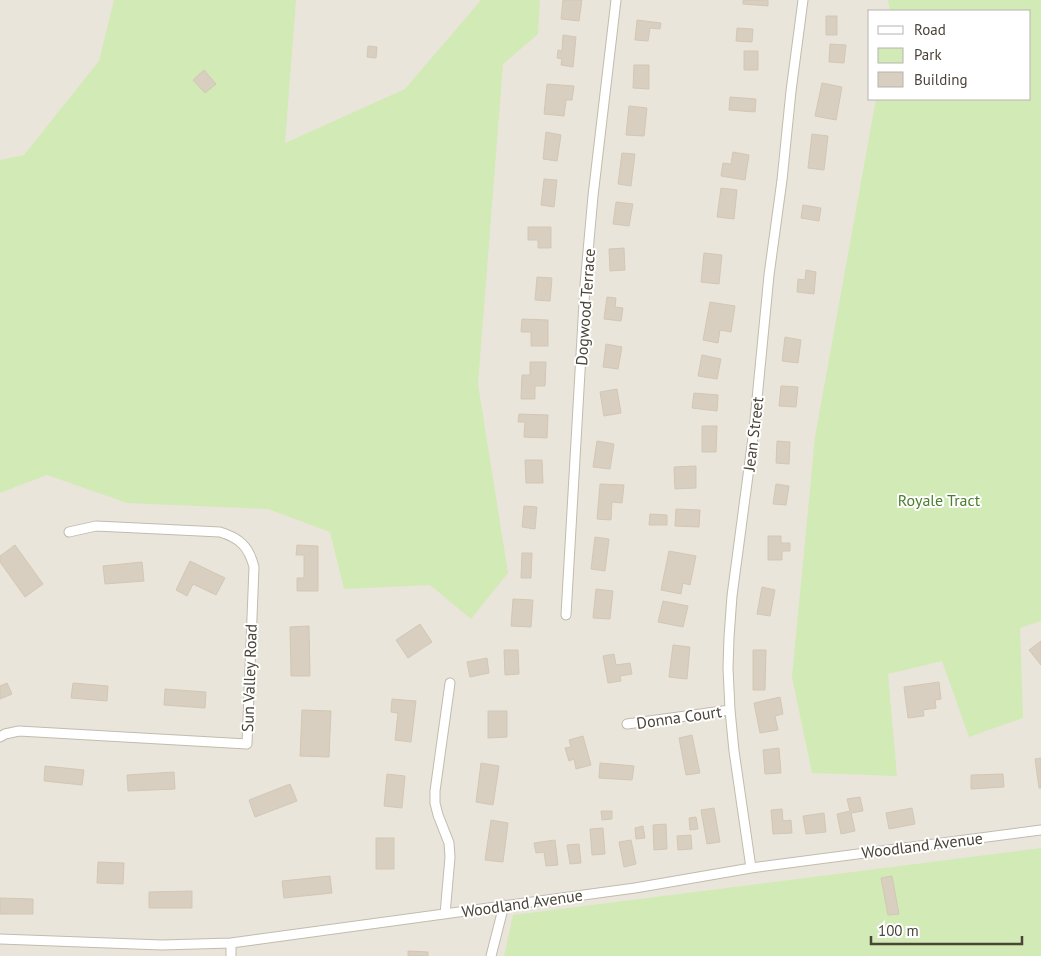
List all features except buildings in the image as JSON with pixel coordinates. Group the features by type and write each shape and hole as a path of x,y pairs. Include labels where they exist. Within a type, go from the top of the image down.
{"street":[{"name":"Dogwood Terrace","path":"566,614 585,286 593,196 616,0"},
{"name":"Jean Street","path":"751,868 730,710 729,637 732,596 754,430 769,275 803,0"},
{"name":"Sun Valley Road","path":"0,737 19,731 247,744 254,567 246,547 230,535 220,532 96,526 69,532"},
{"path":"445,914 450,856 448,843 435,803 435,791 450,683"},
{"name":"Donna Court","path":"627,724 730,710"},
{"name":"Woodland Avenue","path":"0,939 162,945 231,943 634,888 751,868 1041,830"},
{"path":"491,956 504,906"},
{"path":"231,943 231,956"}],"shaded area":[{"path":"0,0 1041,0 1041,956 0,956"}],"green space":[{"path":"114,0 296,0 285,143 405,89 481,0 540,0 538,34 503,64 478,384 508,573 471,619 430,585 344,589 330,532 268,509 127,503 47,475 0,493 0,160 24,155 99,61"},
{"name":"Royale Tract","path":"888,0 1041,0 1041,621 1020,628 1023,718 969,737 942,661 888,674 897,776 812,773 792,677 815,437 876,100 1031,100 1031,10 890,10"},
{"path":"1041,848 1041,956 504,956 513,915"}]}
